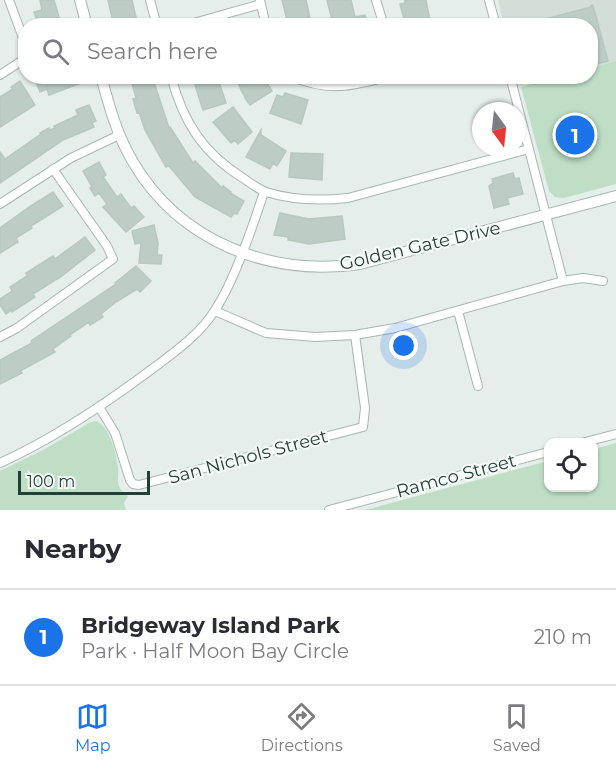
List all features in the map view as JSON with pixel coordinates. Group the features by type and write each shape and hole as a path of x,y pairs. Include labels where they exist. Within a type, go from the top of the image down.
{"street":[{"path":"9,0 18,24"},
{"path":"80,0 85,18"},
{"path":"150,0 155,18"},
{"path":"376,0 382,18"},
{"path":"489,0 494,18"},
{"path":"209,18 260,2 264,18"},
{"path":"0,75 18,63"},
{"name":"Golden Gate Drive","path":"103,84 119,135 144,178 169,207 207,236 241,253 273,262 292,266 342,267 392,256 616,196"},
{"path":"173,84 181,110 198,140 225,167 264,192 306,199 348,198 529,149"},
{"path":"320,84 335,88 362,84"},
{"path":"512,84 563,281"},
{"path":"0,204 52,169 119,135"},
{"path":"0,338 113,259 107,246 52,169"},
{"path":"0,463 62,432 183,345 215,311 241,253 264,192"},
{"path":"215,311 266,333 315,337 355,335 395,328 563,281 583,279 603,281"},
{"path":"458,310 478,386"},
{"name":"San Nichols Street","path":"99,407 115,433 128,476 134,484 139,485 363,427 364,408 355,335"},
{"path":"598,439 616,434"},
{"name":"Ramco Street","path":"329,510 544,453"}],"shaded area":[{"path":"498,0 616,0 616,61 598,66 598,18 502,18"}],"green space":[{"path":"616,61 616,184 564,198 555,197 549,191 521,87 532,84 598,84 598,66"},
{"path":"96,421 109,434 114,448 119,486 128,496 124,503 126,510 0,510 0,471"},
{"path":"616,443 616,510 365,510 544,462 544,492 598,492 598,448"}],"building":[{"path":"40,0 54,0 59,18 36,18 34,12 42,10"},
{"path":"108,0 132,0 136,18 112,18"},
{"path":"282,0 306,0 310,18 286,18"},
{"path":"327,0 351,0 355,17 365,15 366,18 339,18 332,18"},
{"path":"405,0 426,0 429,18 404,18 400,4 405,3"},
{"path":"593,5 596,18 549,18"},
{"path":"598,24 608,61 598,64"},
{"path":"18,82 22,84 35,105 0,127 0,97 13,89 11,87"},
{"path":"37,84 78,84 49,95 47,89 40,92"},
{"path":"132,84 155,84 169,128 193,163 195,161 222,188 223,186 244,201 237,214 234,213 231,217 195,197 169,166 166,167 145,130 139,112 137,113 133,99 136,98"},
{"path":"220,84 226,103 203,110 195,85"},
{"path":"239,84 268,84 272,91 250,105 245,98 248,96 245,97"},
{"path":"285,93 308,100 301,124 270,113 277,95 283,97"},
{"path":"89,105 96,121 92,123 94,127 63,140 0,183 0,152 5,159 40,133 49,128 50,130 55,128 54,126 78,115 76,110"},
{"path":"233,107 252,132 238,144 235,140 231,143 213,122"},
{"path":"261,130 261,135 286,151 277,166 273,163 270,169 246,157"},
{"path":"291,153 323,154 322,180 289,177"},
{"path":"99,162 106,175 103,177 117,197 121,194 131,208 134,206 144,217 126,232 103,207 107,204 99,193 95,196 83,171"},
{"path":"513,173 515,179 519,178 523,194 507,198 509,204 494,208 489,186 493,183 492,179"},
{"path":"53,192 63,206 31,226 32,228 16,238 18,242 0,253 0,228"},
{"path":"280,213 309,219 342,216 345,239 309,244 274,235"},
{"path":"154,225 158,243 157,255 162,255 161,264 139,263 141,243 135,244 132,231"},
{"path":"85,237 95,250 62,276 33,294 35,297 6,314 0,305 0,299 12,291 10,287 27,276 26,273 53,256 55,259"},
{"path":"136,266 151,281 140,292 137,289 116,302 101,314 103,317 90,325 89,322 70,335 53,349 55,352 0,384 0,360 32,343 31,341 116,284"}],"place":[{"name":"Bridgeway Island Park","path":"575,135"}]}
